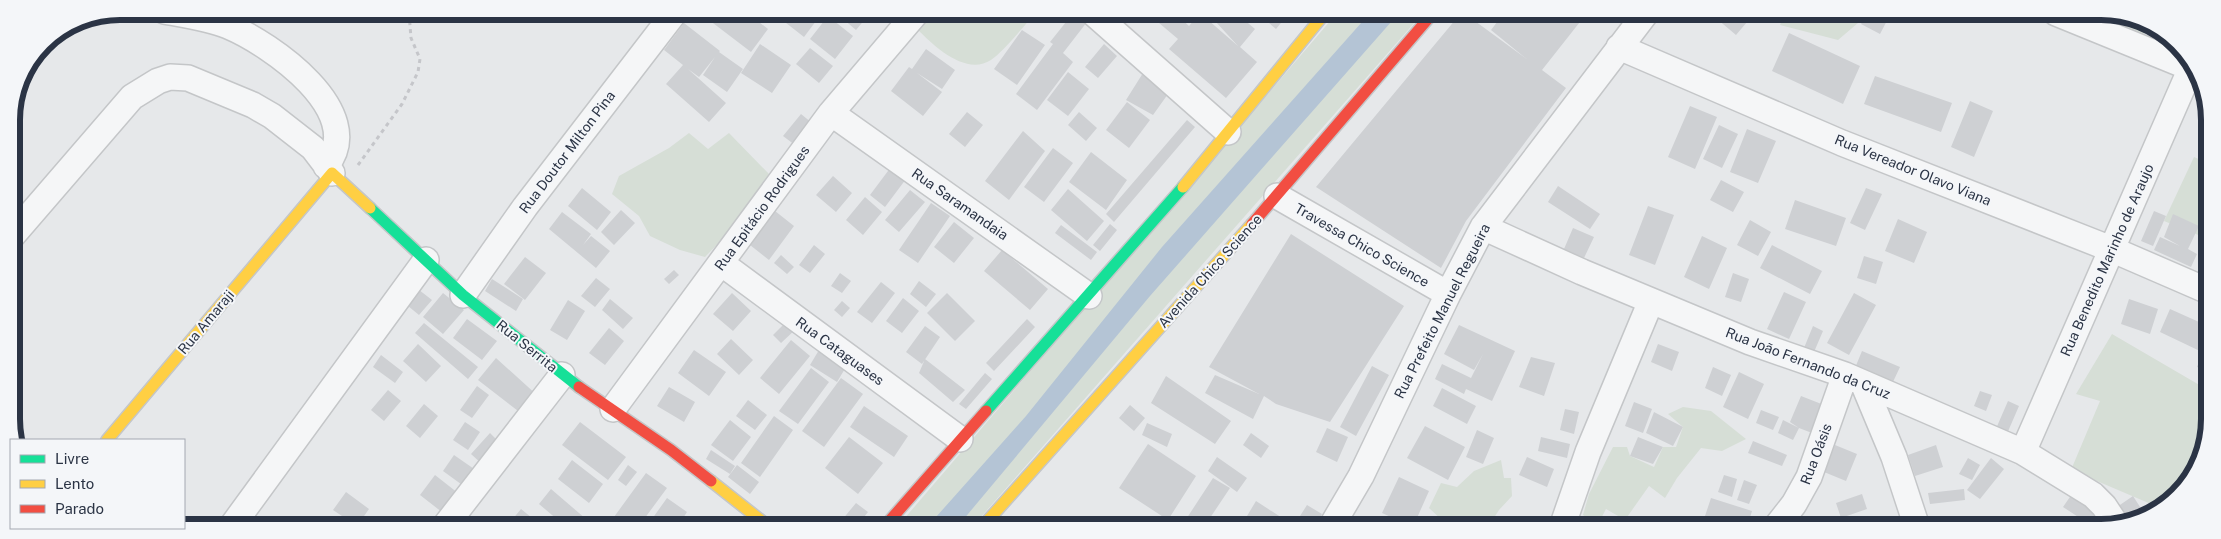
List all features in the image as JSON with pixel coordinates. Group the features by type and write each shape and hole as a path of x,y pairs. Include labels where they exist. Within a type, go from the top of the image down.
{"main road":[{"path":"892,519 960,439 1089,296 1228,132 1319,20"},
{"name":"Avenida Chico Science","path":"988,519 1277,196 1426,20"},
{"name":"Rua Amaraji","path":"108,439 306,204 329,170"},
{"name":"Rua Serrita","path":"329,170 463,295 562,376 671,450 759,519"}],"street":[{"path":"210,20 226,26 262,46 303,78 331,109 337,125 338,140 329,170"},
{"name":"Rua Doutor Milton Pina","path":"463,295 524,207 669,20"},
{"name":"Rua Epitácio Rodrigues","path":"613,409 831,113 910,20"},
{"path":"1101,20 1228,132"},
{"name":"Rua Prefeito Manuel Regueira","path":"1342,519 1448,294 1483,227 1640,20"},
{"path":"2073,20 2185,65"},
{"name":"Rua Vereador Olavo Viana","path":"1619,47 1842,142 2201,288"},
{"name":"Rua Benedito Marinho de Araujo","path":"2023,452 2189,72"},
{"path":"20,227 132,97 158,81 170,77 188,78 253,105 289,128 312,148 329,170"},
{"name":"Rua Saramandaia","path":"831,113 1089,296"},
{"name":"Travessa Chico Science","path":"1277,196 1448,294"},
{"name":"Rua João Fernando da Cruz","path":"1483,227 1651,301 1750,342 1854,379 2023,452 2093,495 2112,518"},
{"path":"237,519 426,260"},
{"name":"Rua Cataguases","path":"721,263 960,439"},
{"path":"1565,519 1588,452 1651,301"},
{"path":"450,519 562,376"},
{"path":"1854,379 1894,457 1914,519"},
{"name":"Rua Oásis","path":"1782,519 1794,504 1809,477 1854,379"}],"path":[{"path":"329,170 356,168 402,104 418,72 420,59 411,38 410,20"}],"shaded area":[{"path":"926,20 1029,20 996,56 981,64 961,62 951,57 918,30"},
{"path":"1331,20 1417,20 979,519 904,519"},
{"path":"1782,20 1860,20 1838,40 1780,25"},
{"path":"2090,20 2127,23 2145,31 2140,41"},
{"path":"689,133 708,149 729,133 769,174 733,228 705,257 680,250 650,236 639,216 612,194 619,176 669,148"},
{"path":"2194,157 2201,160 2201,236 2164,221"},
{"path":"2112,334 2201,386 2201,426 2196,451 2184,475 2167,494 2153,505 2071,470 2100,401 2076,394"},
{"path":"1683,407 1711,411 1746,439 1722,451 1701,448 1677,478 1665,498 1649,486 1626,519 1606,509 1601,519 1588,519 1583,515 1589,494 1613,447 1627,447 1630,456 1654,467 1663,447 1676,447 1683,427 1668,414"},
{"path":"1501,460 1504,478 1511,478 1512,496 1493,519 1441,519 1429,508 1441,483 1457,487 1474,471"}],"water":[{"path":"1364,20 1393,20 1150,296 964,519 934,519 1026,416 1162,247"}],"building":[{"path":"709,20 756,20 768,29 751,52"},
{"path":"782,20 817,20 804,37"},
{"path":"825,20 833,20 853,36 835,59 810,39"},
{"path":"844,20 864,20 856,30"},
{"path":"1068,20 1084,20 1087,22 1063,53 1073,62 1037,110 1016,94 1053,44 1050,42"},
{"path":"1155,20 1183,20 1189,26 1194,20 1208,20 1238,46 1215,21 1244,20 1255,29 1240,47 1257,62 1226,98 1169,49 1178,39"},
{"path":"1265,20 1283,20 1276,29"},
{"path":"1455,20 1474,20 1528,60 1491,30 1499,20 1581,20 1542,70 1566,88 1466,221 1441,268 1316,187"},
{"path":"1718,20 1749,20 1736,35"},
{"path":"1863,20 1887,20 1880,34 1861,24"},
{"path":"684,23 743,69 727,92 703,75 715,57 699,77 688,69 726,103 709,122 666,84 683,65 664,50"},
{"path":"1022,30 1045,45 1017,85 994,69"},
{"path":"1789,33 1860,66 1843,104 1772,71"},
{"path":"760,44 791,65 772,93 741,73"},
{"path":"1104,44 1117,56 1098,78 1085,67"},
{"path":"810,48 833,66 819,83 796,64"},
{"path":"926,49 955,70 942,89 917,73 942,92 923,116 891,91 909,67 912,69"},
{"path":"1068,72 1089,89 1068,116 1047,100"},
{"path":"1143,73 1168,94 1153,115 1126,100"},
{"path":"1875,76 1952,103 1941,132 1864,104"},
{"path":"1970,101 1993,111 1974,157 1951,147"},
{"path":"1127,102 1150,120 1129,148 1106,130"},
{"path":"1690,106 1717,117 1695,169 1668,157"},
{"path":"967,112 983,125 965,147 949,134"},
{"path":"1079,112 1097,128 1086,141 1068,125"},
{"path":"801,114 812,123 795,145 783,136"},
{"path":"1187,120 1195,127 1114,222 1106,214"},
{"path":"1719,125 1738,134 1722,168 1703,159"},
{"path":"1747,129 1776,141 1758,183 1730,172"},
{"path":"1023,131 1045,151 1009,200 985,181"},
{"path":"1053,148 1073,163 1044,202 1024,187"},
{"path":"1091,152 1127,180 1106,210 1069,182"},
{"path":"897,159 912,171 885,207 870,195"},
{"path":"833,176 852,193 836,212 816,195"},
{"path":"1721,180 1744,192 1733,212 1710,200"},
{"path":"1558,186 1600,214 1590,229 1548,202"},
{"path":"582,188 611,212 597,230 568,206"},
{"path":"1866,188 1882,194 1865,230 1850,223"},
{"path":"1068,189 1104,221 1087,241 1051,210"},
{"path":"910,190 925,202 899,232 885,220"},
{"path":"865,197 882,212 863,235 846,220"},
{"path":"1795,200 1846,218 1836,246 1785,229"},
{"path":"931,203 950,216 918,263 899,250"},
{"path":"1648,206 1674,215 1655,265 1629,255"},
{"path":"621,210 635,223 614,245 601,232"},
{"path":"775,211 794,226 769,260 750,245"},
{"path":"2154,211 2166,216 2153,246 2141,241"},
{"path":"562,212 591,234 583,245 591,236 610,251 596,268 549,229"},
{"path":"2173,214 2199,226 2188,249 2197,254 2191,267 2154,250 2160,237 2180,246 2164,237"},
{"path":"1898,219 1927,232 1914,263 1885,251"},
{"path":"1750,220 1771,232 1758,256 1737,245"},
{"path":"954,222 974,238 954,263 934,247"},
{"path":"1110,224 1117,230 1100,251 1093,245"},
{"path":"1061,225 1097,252 1091,260 1055,233"},
{"path":"1573,228 1594,237 1584,258 1564,249"},
{"path":"1291,234 1404,306 1330,422 1276,404 1264,396 1253,419 1205,393 1215,375 1259,394 1209,367"},
{"path":"1702,236 1727,248 1709,289 1684,277"},
{"path":"814,245 825,254 810,273 799,265"},
{"path":"1772,245 1822,271 1810,294 1760,268"},
{"path":"1002,250 1048,289 1030,310 984,271"},
{"path":"781,255 794,267 787,274 774,263"},
{"path":"1864,256 1883,262 1876,284 1857,278"},
{"path":"525,257 546,273 525,300 504,284"},
{"path":"674,270 679,275 669,284 664,279"},
{"path":"840,273 851,281 842,293 831,286"},
{"path":"1733,273 1749,279 1741,302 1725,297"},
{"path":"596,278 610,289 595,307 581,296"},
{"path":"492,279 523,299 516,311 485,291"},
{"path":"919,281 936,294 926,307 910,294"},
{"path":"881,282 895,293 872,323 857,312"},
{"path":"414,286 432,300 419,315 402,301"},
{"path":"1784,292 1806,302 1789,339 1767,329"},
{"path":"443,293 464,310 443,334 423,317"},
{"path":"732,293 751,311 733,331 713,314"},
{"path":"947,293 975,321 955,341 927,313"},
{"path":"1854,293 1876,305 1849,355 1827,343"},
{"path":"903,298 919,311 902,333 886,321"},
{"path":"610,299 633,318 623,329 602,310"},
{"path":"2129,299 2158,309 2150,334 2121,324"},
{"path":"568,300 585,311 567,340 550,330"},
{"path":"842,301 850,308 842,317 834,310"},
{"path":"2170,309 2201,323 2201,352 2160,332"},
{"path":"467,319 497,341 482,360 453,338"},
{"path":"1027,319 1035,327 994,371 986,363"},
{"path":"788,320 796,329 781,343 773,335"},
{"path":"424,323 478,367 468,379 415,333"},
{"path":"1459,325 1515,351 1492,401 1466,389 1464,394 1435,379 1442,364 1471,378 1483,354 1474,370 1444,354"},
{"path":"925,326 940,337 922,364 906,352"},
{"path":"1813,326 1823,331 1814,352 1804,348"},
{"path":"609,328 624,341 605,365 589,353"},
{"path":"731,339 753,360 739,375 717,354"},
{"path":"791,340 810,356 779,394 760,378"},
{"path":"418,344 441,366 426,382 403,361"},
{"path":"1658,344 1679,352 1672,371 1651,362"},
{"path":"822,345 849,362 837,382 810,365"},
{"path":"694,350 726,372 709,396 678,373"},
{"path":"1862,351 1900,367 1892,384 1855,368"},
{"path":"381,355 403,372 395,383 373,367"},
{"path":"1531,357 1555,363 1544,396 1519,387"},
{"path":"2201,357 2201,368 2197,367"},
{"path":"496,358 538,396 522,414 478,380"},
{"path":"925,359 965,390 953,402 919,373"},
{"path":"1372,366 1389,375 1356,436 1340,427"},
{"path":"1713,367 1731,375 1722,396 1705,388"},
{"path":"811,368 829,382 798,424 779,411"},
{"path":"1739,372 1764,384 1748,419 1723,407"},
{"path":"985,373 992,379 966,409 959,404"},
{"path":"1166,376 1231,421 1215,444 1151,403"},
{"path":"841,378 863,394 824,447 802,431"},
{"path":"477,386 489,395 472,418 460,410"},
{"path":"669,387 695,402 684,422 657,406"},
{"path":"1442,388 1476,406 1467,424 1433,406"},
{"path":"388,390 401,401 384,421 371,410"},
{"path":"1980,391 1992,395 1986,411 1974,406"},
{"path":"1801,396 1824,405 1812,433 1790,422"},
{"path":"748,400 767,415 755,430 736,416"},
{"path":"2008,401 2019,406 2006,436 1995,431"},
{"path":"1634,402 1652,409 1643,433 1625,426"},
{"path":"424,404 438,416 420,438 406,426"},
{"path":"1130,405 1145,418 1134,431 1119,418"},
{"path":"864,406 908,436 894,457 850,427"},
{"path":"1565,409 1579,412 1574,434 1560,430"},
{"path":"1761,410 1779,417 1773,430 1756,423"},
{"path":"1654,412 1683,427 1673,446 1646,433"},
{"path":"774,416 793,430 760,477 741,463"},
{"path":"730,420 751,437 733,461 711,445"},
{"path":"1783,420 1799,428 1793,440 1778,433"},
{"path":"465,422 480,432 468,450 453,440"},
{"path":"580,422 626,457 608,480 562,445"},
{"path":"1147,423 1172,434 1167,447 1142,435"},
{"path":"1425,426 1465,447 1448,480 1407,458"},
{"path":"1327,428 1348,437 1337,462 1316,452"},
{"path":"1477,430 1494,438 1483,464 1466,457"},
{"path":"490,433 500,443 482,464 471,454"},
{"path":"1251,433 1269,446 1261,458 1243,445"},
{"path":"849,437 883,463 858,494 825,468"},
{"path":"1541,437 1570,444 1567,458 1538,451"},
{"path":"1638,437 1663,447 1653,464 1630,456"},
{"path":"1753,441 1787,455 1782,466 1748,453"},
{"path":"1148,444 1196,476 1169,519 1119,488"},
{"path":"1835,445 1857,454 1846,481 1824,472"},
{"path":"1936,445 1943,467 1915,476 1908,455"},
{"path":"711,450 735,466 730,474 706,459"},
{"path":"454,455 477,471 465,487 443,471"},
{"path":"1217,457 1247,478 1237,492 1208,471"},
{"path":"1527,457 1554,469 1547,487 1519,475"},
{"path":"1968,458 1980,465 1972,480 1959,474"},
{"path":"1991,458 2004,469 1980,499 1967,490"},
{"path":"572,460 603,484 589,503 558,479"},
{"path":"628,465 637,472 626,486 618,480"},
{"path":"737,465 759,482 750,494 728,477"},
{"path":"646,473 667,488 644,519 617,519 614,517"},
{"path":"435,475 463,497 447,516 420,495"},
{"path":"1724,475 1737,479 1732,497 1718,492"},
{"path":"1399,477 1429,491 1417,519 1395,519 1382,513"},
{"path":"1213,478 1230,488 1209,519 1186,519"},
{"path":"1744,480 1757,485 1749,504 1737,500"},
{"path":"551,489 586,519 557,519 539,504"},
{"path":"1964,489 1965,500 1930,504 1928,493"},
{"path":"346,492 369,509 362,519 346,519 333,510"},
{"path":"1862,494 1867,509 1841,518 1836,503"},
{"path":"2072,494 2098,511 2092,519 2081,519 2063,507"},
{"path":"2133,496 2142,510 2119,517 2114,509"},
{"path":"667,498 687,512 682,519 652,519"},
{"path":"1711,498 1752,511 1750,519 1704,519"},
{"path":"1256,501 1284,519 1252,519 1247,516"},
{"path":"856,503 868,512 862,519 843,519"},
{"path":"1307,505 1322,514 1319,519 1304,519 1300,516"},
{"path":"521,509 533,519 513,519"}],"traffic: fast":[{"path":"986,411 1183,187"},
{"path":"370,208 463,295 579,387"}],"traffic: slow":[{"path":"1183,187 1319,20"},
{"path":"108,439 332,173 370,208"},
{"path":"989,519 1252,224"},
{"path":"711,481 759,519"}],"traffic: jam":[{"path":"1252,224 1427,20"},
{"path":"579,387 671,450 711,481"},
{"path":"891,519 986,411"}]}
